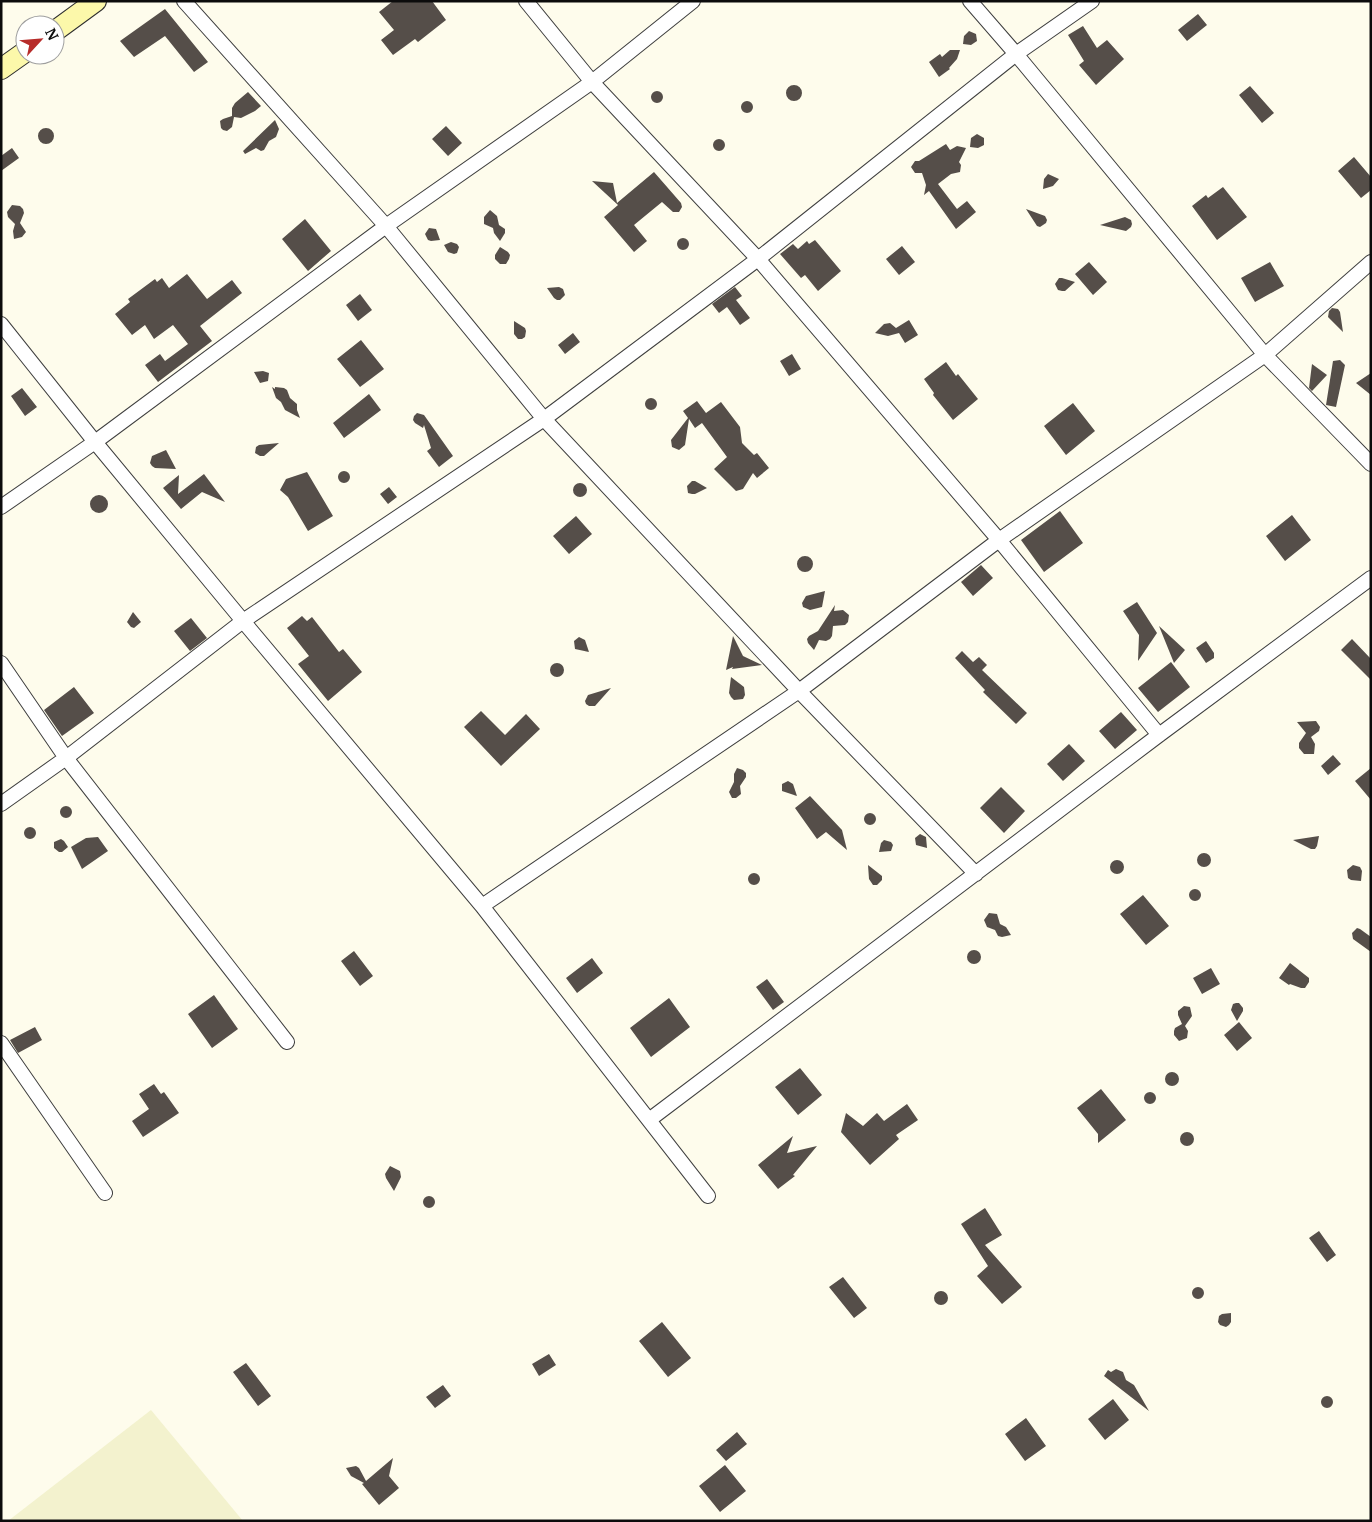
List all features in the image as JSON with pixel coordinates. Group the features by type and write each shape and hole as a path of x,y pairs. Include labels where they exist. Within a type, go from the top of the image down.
{"street":[{"path":"65,24 96,1"},
{"path":"184,1 386,226 544,419 799,691 976,874"},
{"path":"526,1 592,82 758,259 1000,540 1159,735"},
{"path":"1,508 95,442 386,226 592,82 693,1"},
{"path":"970,1 1265,355 1371,464"},
{"path":"1,804 66,758 243,622 544,419 758,259 1016,54 1092,1"},
{"path":"1,69 15,59"},
{"path":"482,906 799,691 1000,540 1265,355 1371,262"},
{"path":"1,324 243,622 482,906 708,1196"},
{"path":"648,1120 1159,735 1371,578"},
{"path":"1,663 66,758 287,1042"},
{"path":"1,1043 105,1193"}],"green space":[{"path":"151,1410 243,1521 8,1521"}],"building":[{"path":"393,1 432,1 446,20 418,42 415,39 393,55 381,40 394,30 379,12"},
{"path":"165,9 208,62 194,72 165,36 134,57 120,41"},
{"path":"1198,14 1207,25 1187,41 1178,30"},
{"path":"1083,26 1097,48 1107,40 1124,59 1096,85 1079,65 1084,61 1068,35"},
{"path":"969,31 976,34 977,41 971,45 963,44 964,36"},
{"path":"950,50 960,50 957,59 950,69 939,77 929,62 940,54 942,57"},
{"path":"794,85 802,93 794,101 786,93"},
{"path":"1250,86 1274,113 1262,123 1239,95"},
{"path":"655,91 659,91 663,97 659,103 655,103 651,99 651,95"},
{"path":"248,92 261,106 241,118 234,117 232,127 227,131 223,130 220,121 232,116 232,108 235,103"},
{"path":"745,101 749,101 753,107 749,113 745,113 741,109 741,105"},
{"path":"275,120 279,129 276,137 269,141 264,150 261,151 256,148 245,154 243,151"},
{"path":"446,126 462,143 448,156 432,139"},
{"path":"46,128 54,136 46,144 38,136"},
{"path":"977,134 984,138 984,145 978,148 970,147 971,138"},
{"path":"717,139 721,139 725,145 721,151 717,151 713,147 713,143"},
{"path":"946,144 950,150 957,146 966,148 959,162 961,165 960,172 951,174 938,184 957,209 967,201 976,212 956,229 929,191 924,195 926,185 922,173 915,173 911,167 915,161 919,161"},
{"path":"12,148 19,158 1,171 1,156"},
{"path":"1354,157 1371,177 1371,190 1361,198 1338,171"},
{"path":"654,172 681,203 682,207 679,212 673,212 662,202 634,225 647,241 634,252 604,217 618,205 592,181 613,183 617,203"},
{"path":"1048,174 1059,179 1053,186 1043,189 1044,179"},
{"path":"1223,187 1247,217 1217,240 1192,206 1206,195 1208,198"},
{"path":"12,205 20,206 23,209 24,213 20,223 26,232 22,237 14,239 13,231 15,224 8,217 7,212"},
{"path":"1026,209 1045,216 1046,223 1040,227 1037,226"},
{"path":"490,210 497,216 499,225 505,229 505,233 500,241 493,228 484,224 484,217"},
{"path":"1125,217 1131,220 1132,224 1126,231 1100,225"},
{"path":"305,219 331,251 308,271 282,239"},
{"path":"429,228 436,229 440,240 428,240 425,234"},
{"path":"681,238 685,238 689,244 685,250 681,250 677,246 677,242"},
{"path":"815,240 841,271 818,291 805,275 801,278 780,254 793,244 798,249 807,241 809,244"},
{"path":"451,242 459,247 457,253 448,252 444,245"},
{"path":"902,246 915,262 899,275 886,259"},
{"path":"500,247 510,255 506,264 500,264 495,259 495,255"},
{"path":"1089,262 1107,282 1093,295 1075,274"},
{"path":"1270,262 1284,286 1255,302 1241,278"},
{"path":"187,274 207,299 232,280 242,293 200,326 212,341 158,382 145,365 160,354 165,361 188,344 173,325 154,339 145,325 132,335 115,314 130,302 128,299 155,279 157,282 162,278 169,288"},
{"path":"1059,278 1075,282 1065,291 1058,290 1055,284"},
{"path":"559,287 563,289 565,295 560,300 557,300 547,288"},
{"path":"735,287 742,296 736,300 750,318 740,325 727,307 719,313 712,304"},
{"path":"360,294 372,310 358,321 346,305"},
{"path":"1332,308 1338,309 1340,312 1343,332 1328,317 1329,311"},
{"path":"909,320 918,335 905,343 899,333 888,336 875,333 884,324 890,323 896,328"},
{"path":"514,321 525,328 525,337 522,339 518,339 514,334"},
{"path":"573,333 580,342 565,354 558,345"},
{"path":"361,340 384,369 360,387 337,359"},
{"path":"792,354 801,369 789,376 780,361"},
{"path":"1340,360 1345,365 1336,407 1326,405 1333,361"},
{"path":"946,362 956,376 958,374 978,399 953,420 933,395 934,393 924,379"},
{"path":"1312,364 1327,375 1312,391 1309,388"},
{"path":"263,371 269,373 268,381 260,383 254,372"},
{"path":"1371,373 1371,395 1356,383"},
{"path":"272,387 287,390 290,398 297,404 300,418 285,410 281,402 276,398"},
{"path":"22,388 37,407 25,416 11,396"},
{"path":"369,394 381,410 344,438 333,423"},
{"path":"649,398 653,398 657,404 653,410 649,410 645,406 645,402"},
{"path":"697,401 706,413 721,402 740,427 742,443 754,455 757,453 769,468 757,478 753,473 743,489 736,491 714,469 727,457 702,423 695,428 689,419 685,445 679,450 672,447 671,440 688,418 683,411"},
{"path":"1073,403 1095,431 1066,455 1044,426"},
{"path":"417,413 424,415 453,456 439,467 427,451 431,448 424,425 423,428 413,420"},
{"path":"279,443 264,456 255,453 256,447 259,445"},
{"path":"166,450 176,469 155,468 150,463 152,456"},
{"path":"342,471 346,471 350,477 346,483 342,483 338,479 338,475"},
{"path":"307,472 333,516 308,531 288,497 280,490 286,479"},
{"path":"204,474 225,502 202,492 181,509 163,488 179,475 178,494"},
{"path":"692,481 707,488 695,494 688,493 687,486"},
{"path":"577,483 583,483 587,490 583,497 577,497 573,493 573,487"},
{"path":"389,487 397,497 388,504 380,494"},
{"path":"99,495 105,498 108,504 105,510 99,513 93,510 90,504 93,498"},
{"path":"1060,511 1083,543 1044,572 1021,540"},
{"path":"1292,515 1311,540 1285,561 1266,536"},
{"path":"576,516 592,534 569,554 553,536"},
{"path":"802,556 808,556 813,561 811,570 802,572 797,567 797,561"},
{"path":"981,565 993,578 973,596 961,582"},
{"path":"825,591 822,607 810,610 803,607 802,603 806,596"},
{"path":"1137,602 1157,633 1138,661 1139,635 1123,611"},
{"path":"835,605 834,611 843,610 849,615 848,622 845,625 833,626 830,639 826,641 819,640 814,650 807,639 818,631"},
{"path":"133,612 141,622 134,628 127,622"},
{"path":"302,616 307,621 312,617 339,652 343,649 362,672 328,701 298,664 309,656 287,628"},
{"path":"191,618 207,638 190,651 174,631"},
{"path":"1159,626 1185,650 1174,663"},
{"path":"733,636 743,656 762,665 732,669 733,667 726,670"},
{"path":"579,637 585,640 589,652 575,649 574,641"},
{"path":"1352,639 1371,659 1371,680 1341,650"},
{"path":"1206,641 1214,653 1214,658 1206,663 1196,648"},
{"path":"962,651 973,662 979,657 987,665 982,670 1027,713 1016,724 983,692 985,690 955,658"},
{"path":"1171,662 1190,687 1158,712 1138,688"},
{"path":"557,663 562,665 564,670 562,675 557,677 552,675 550,670 552,665"},
{"path":"731,677 744,687 745,695 743,699 734,700 731,697 729,693"},
{"path":"74,687 94,713 62,736 44,710"},
{"path":"611,688 595,706 586,704 585,701 588,695"},
{"path":"481,711 505,735 526,714 540,729 501,766 464,727"},
{"path":"1121,712 1137,730 1115,749 1099,731"},
{"path":"1316,721 1320,727 1319,731 1311,737 1315,744 1314,754 1304,754 1299,748 1299,743 1306,733 1297,722"},
{"path":"1069,744 1085,761 1063,781 1047,764"},
{"path":"1333,755 1341,764 1328,775 1321,766"},
{"path":"737,768 746,773 746,777 740,786 741,794 736,798 732,798 729,792 734,782 734,774"},
{"path":"1371,768 1371,800 1355,781"},
{"path":"788,781 793,784 797,796 782,791 782,784"},
{"path":"1001,787 1025,811 1004,833 980,808"},
{"path":"810,796 842,830 847,850 826,832 817,839 795,808"},
{"path":"64,806 68,806 72,812 68,818 64,818 60,814 60,810"},
{"path":"868,813 872,813 876,819 872,825 868,825 864,821 864,817"},
{"path":"28,827 32,827 36,833 32,839 28,839 24,835 24,831"},
{"path":"920,834 926,837 927,848 916,845 915,838"},
{"path":"1319,836 1315,849 1311,849 1293,840"},
{"path":"98,837 108,851 82,869 71,847 86,838"},
{"path":"61,839 68,847 59,852 54,848 54,842"},
{"path":"884,840 891,842 893,845 891,851 879,852 881,843"},
{"path":"1204,853 1209,855 1211,860 1209,865 1204,867 1199,865 1197,860 1199,855"},
{"path":"1117,860 1122,862 1124,867 1122,872 1117,874 1112,872 1110,867 1112,862"},
{"path":"868,865 882,876 882,880 877,885 873,885 869,879"},
{"path":"1353,865 1360,867 1362,871 1361,881 1348,878 1347,870"},
{"path":"756,873 759,874 759,884 752,885 749,884 748,877 749,874"},
{"path":"1197,889 1200,890 1200,900 1193,901 1190,900 1189,893 1190,890"},
{"path":"1143,895 1169,926 1146,945 1120,914"},
{"path":"989,913 997,914 1000,924 1006,927 1011,935 998,936 995,930 987,927 984,920"},
{"path":"1357,928 1371,937 1371,952 1353,939 1352,933"},
{"path":"971,950 977,950 981,957 977,964 971,964 967,960 967,954"},
{"path":"354,951 373,976 360,986 341,961"},
{"path":"592,958 603,973 577,993 566,978"},
{"path":"1290,963 1309,978 1305,988 1289,985 1279,978"},
{"path":"1211,968 1220,984 1202,994 1193,978"},
{"path":"767,979 784,1002 773,1010 756,987"},
{"path":"214,995 238,1029 212,1048 188,1014"},
{"path":"669,998 690,1027 651,1057 630,1028"},
{"path":"1239,1003 1243,1008 1237,1021 1231,1010 1233,1004"},
{"path":"1184,1006 1190,1007 1192,1016 1185,1026 1188,1031 1187,1038 1179,1041 1174,1035 1174,1031 1175,1028 1182,1024 1178,1011"},
{"path":"1239,1022 1252,1038 1237,1051 1224,1035"},
{"path":"35,1027 42,1040 18,1053 10,1040"},
{"path":"800,1068 822,1095 798,1115 775,1087"},
{"path":"1172,1072 1177,1074 1179,1079 1177,1084 1172,1086 1167,1084 1165,1079 1167,1074"},
{"path":"154,1084 161,1094 164,1092 179,1113 143,1137 132,1121 149,1109 139,1094"},
{"path":"1101,1089 1126,1120 1098,1143 1098,1134 1077,1108"},
{"path":"1152,1092 1155,1093 1155,1103 1148,1104 1145,1103 1144,1096 1145,1093"},
{"path":"907,1104 918,1120 896,1135 899,1139 870,1165 841,1132 846,1113 863,1126 877,1113 884,1121"},
{"path":"1187,1132 1192,1134 1194,1139 1192,1144 1187,1146 1182,1144 1180,1139 1182,1134"},
{"path":"793,1136 787,1153 817,1146 793,1175 795,1176 778,1189 758,1165"},
{"path":"390,1166 400,1171 401,1177 394,1191 385,1174"},
{"path":"431,1196 434,1197 434,1207 427,1208 424,1207 423,1200 424,1197"},
{"path":"985,1208 1002,1235 985,1245 1022,1287 1002,1304 977,1276 988,1266 961,1224"},
{"path":"1319,1231 1336,1255 1327,1262 1309,1238"},
{"path":"843,1277 867,1308 854,1318 829,1287"},
{"path":"1196,1287 1200,1287 1204,1293 1200,1299 1196,1299 1192,1295 1192,1291"},
{"path":"941,1291 946,1293 948,1298 946,1303 941,1305 936,1303 934,1298 936,1293"},
{"path":"1231,1313 1229,1325 1226,1327 1220,1325 1218,1322 1219,1316"},
{"path":"662,1322 691,1358 668,1377 639,1341"},
{"path":"549,1354 556,1365 539,1376 532,1364"},
{"path":"246,1363 271,1396 258,1406 233,1372"},
{"path":"1116,1369 1123,1372 1126,1380 1134,1385 1149,1411 1104,1376 1108,1370 1111,1372"},
{"path":"443,1385 451,1396 435,1408 426,1397"},
{"path":"1325,1396 1329,1396 1333,1402 1329,1408 1325,1408 1321,1404 1321,1400"},
{"path":"1113,1399 1129,1420 1105,1440 1088,1419"},
{"path":"1026,1418 1046,1446 1025,1461 1005,1434"},
{"path":"737,1432 747,1444 726,1461 716,1450"},
{"path":"393,1458 389,1476 399,1488 379,1505 362,1484 364,1483 351,1476 346,1468 356,1466 366,1481"},
{"path":"725,1465 746,1491 720,1512 699,1486"}]}
